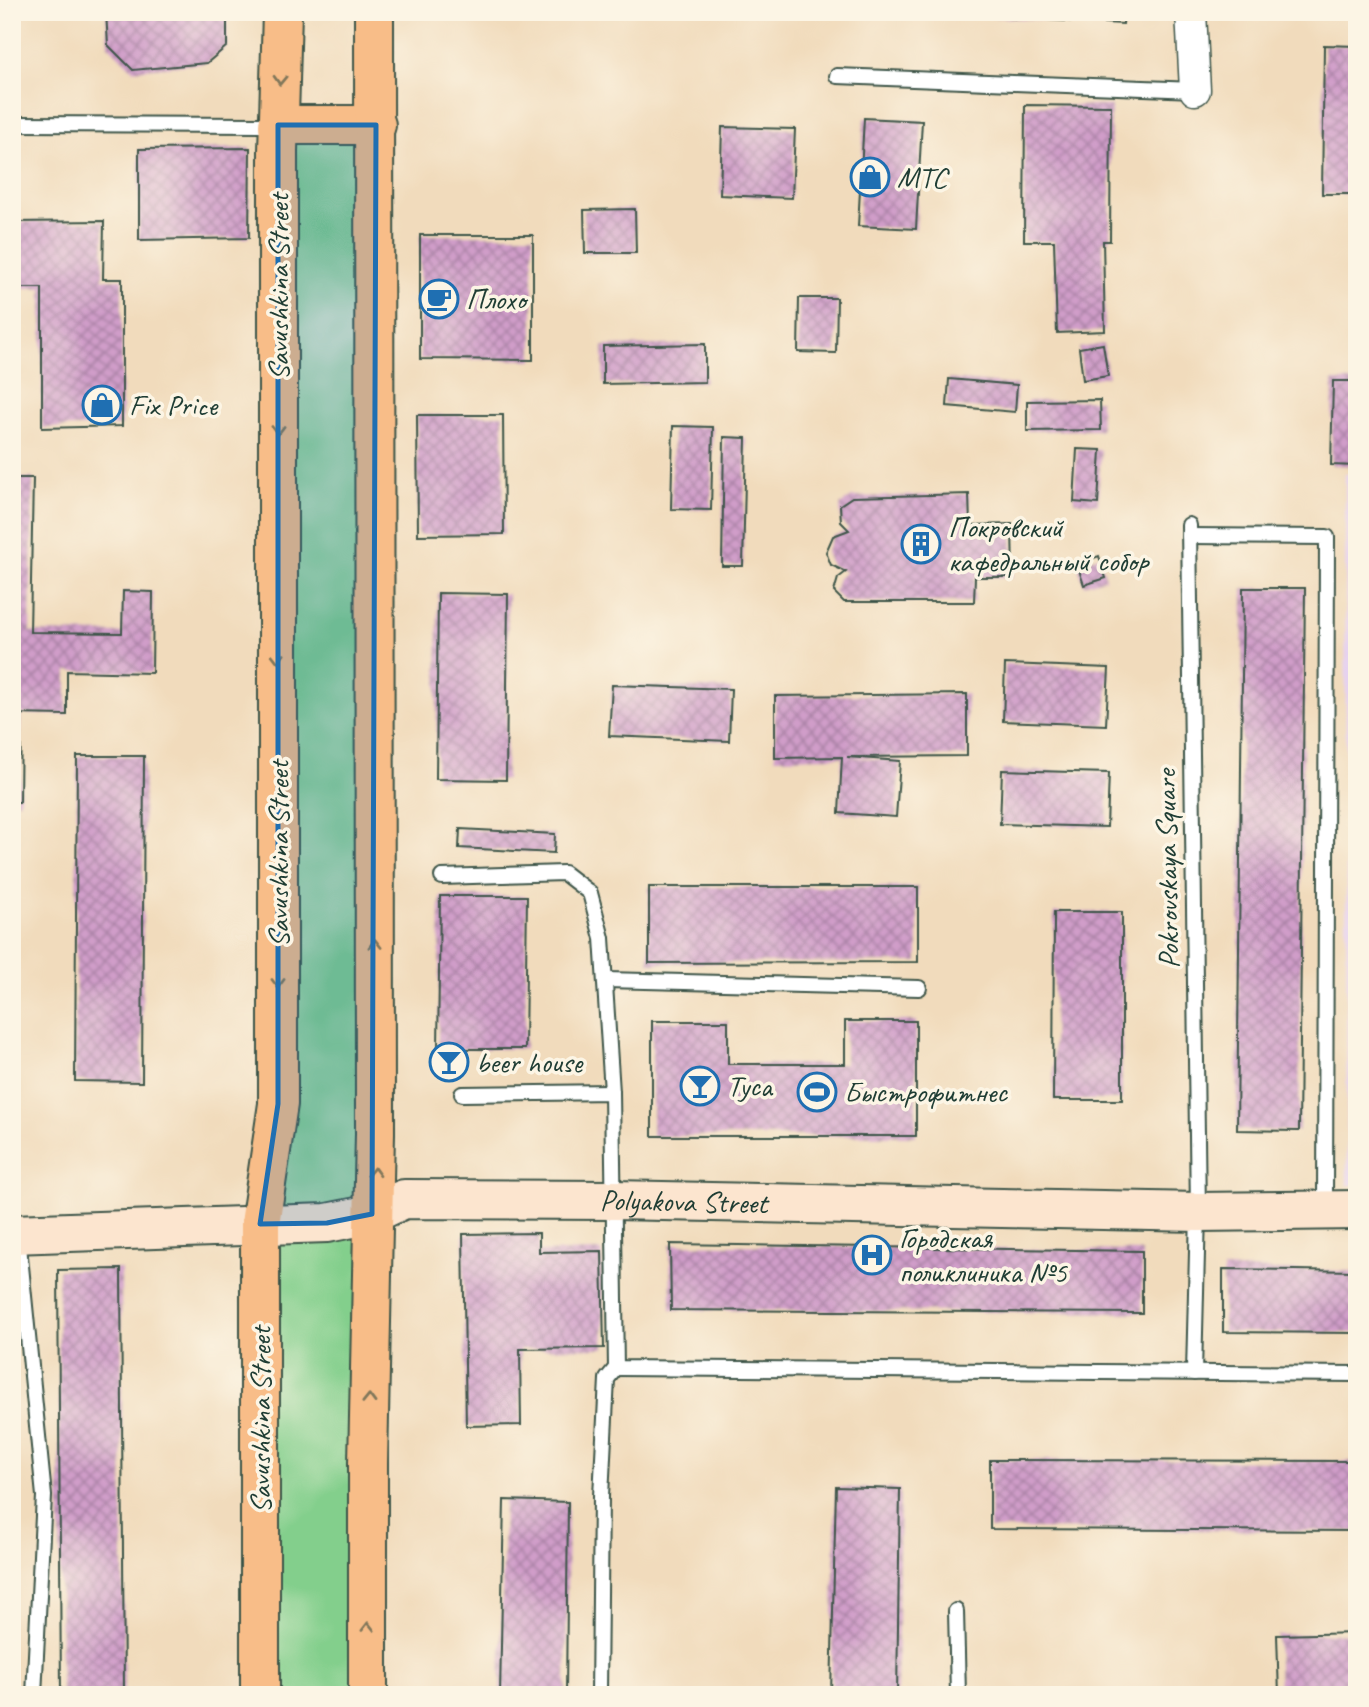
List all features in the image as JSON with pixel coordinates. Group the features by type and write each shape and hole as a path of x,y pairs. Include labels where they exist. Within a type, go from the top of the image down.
{"highway":[{"name":"Savushkina Street","path":"260,1695 260,1224 278,1104 278,125 282,12"},
{"path":"368,1695 376,125 374,12"},
{"path":"278,125 376,125"}],"street":[{"path":"1191,12 1195,90"},
{"name":"Polyakova Street","path":"15,1234 327,1223 372,1214 404,1199 614,1200 1198,1212 1341,1210"}],"lane":[{"path":"837,76 1195,90"},
{"path":"12,124 278,125"},
{"name":"Pokrovskaya Square","path":"1194,1373 1198,1212 1189,531 1327,537 1341,1210"},
{"path":"442,877 564,873 590,893 602,939 612,1092 617,1368 607,1379 601,1496 599,1695"},
{"path":"606,980 919,988"},
{"path":"462,1094 612,1092"},
{"path":"15,1234 44,1496 34,1695"},
{"path":"617,1368 1357,1374"},
{"path":"956,1611 958,1695"}],"highlighted area":[{"path":"278,125 376,125 372,1214 327,1223 260,1224 278,1104"}],"shaded area":[{"path":"1345,474 1357,474 1357,1185 1347,1185"}],"green space":[{"path":"278,125 376,125 368,1695 260,1695"}],"building":[{"path":"106,12 227,12 227,46 207,63 133,70 108,45"},
{"path":"891,12 1124,12 1123,24"},
{"path":"1324,45 1357,46 1357,194 1322,194"},
{"path":"1025,105 1111,106 1110,241 1103,241 1105,331 1057,333 1054,241 1024,241"},
{"path":"864,118 922,121 916,229 858,226"},
{"path":"722,127 795,129 792,198 720,195"},
{"path":"250,148 249,238 139,240 139,149"},
{"path":"635,209 636,253 585,253 584,210"},
{"path":"104,221 103,279 122,279 122,426 42,428 42,288 12,288 12,222"},
{"path":"420,235 533,235 533,360 420,359"},
{"path":"799,298 837,298 836,353 798,352"},
{"path":"705,344 705,382 603,384 603,346"},
{"path":"1103,344 1108,376 1083,380 1079,348"},
{"path":"949,379 1017,385 1015,412 947,406"},
{"path":"1333,381 1357,381 1357,466 1331,465"},
{"path":"1100,400 1101,430 1027,431 1027,401"},
{"path":"417,415 503,415 504,534 418,535"},
{"path":"673,426 713,427 711,510 671,509"},
{"path":"724,437 746,438 743,566 722,566"},
{"path":"1077,449 1101,450 1098,504 1074,502"},
{"path":"12,478 33,478 30,632 122,633 123,591 153,592 152,673 67,671 67,715 12,714"},
{"name":"Покровский кафедральный собор","path":"969,494 970,525 1012,524 1013,577 975,577 974,602 844,602 834,592 838,578 846,572 831,565 826,552 833,536 849,530 841,522 840,505 852,497"},
{"path":"1099,556 1106,578 1084,585 1077,564"},
{"path":"1243,588 1305,588 1299,1131 1237,1130"},
{"path":"438,593 508,594 506,780 436,779"},
{"path":"1005,664 1109,668 1106,725 1003,721"},
{"path":"612,685 731,689 729,741 609,736"},
{"path":"967,694 967,756 847,757 900,761 896,817 839,813 842,757 775,758 775,696"},
{"path":"12,715 21,715 20,802 12,802"},
{"path":"77,756 144,756 142,1082 75,1081"},
{"path":"1002,770 1109,773 1107,827 1000,824"},
{"path":"460,829 555,834 554,853 459,848"},
{"path":"649,887 918,887 918,962 649,963"},
{"path":"440,896 527,896 525,1049 438,1049"},
{"path":"1054,912 1122,912 1122,1100 1053,1100"},
{"path":"652,1021 728,1021 728,1064 845,1064 845,1021 916,1021 916,1136 652,1136"},
{"path":"539,1233 539,1252 602,1251 604,1348 520,1349 521,1425 466,1426 463,1234"},
{"path":"670,1244 1142,1251 1142,1313 671,1310"},
{"path":"121,1269 124,1695 61,1695 58,1270"},
{"path":"1223,1269 1357,1271 1357,1333 1223,1332"},
{"path":"990,1460 1357,1461 1357,1531 990,1529"},
{"path":"836,1487 900,1489 897,1695 831,1695"},
{"path":"504,1500 568,1502 566,1695 500,1695"},
{"path":"1357,1633 1357,1695 1279,1695 1277,1635"}],"place":[{"name":"МТС","path":"870,177"},
{"name":"Плохо","path":"439,299"},
{"name":"Fix Price","path":"102,405"},
{"name":"Покровский кафедральный собор","path":"921,544"},
{"name":"beer house","path":"449,1062"},
{"name":"Туса","path":"700,1086"},
{"name":"Быстрофитнес","path":"817,1092"},
{"name":"Городская поликлиника №5","path":"872,1255"}]}
